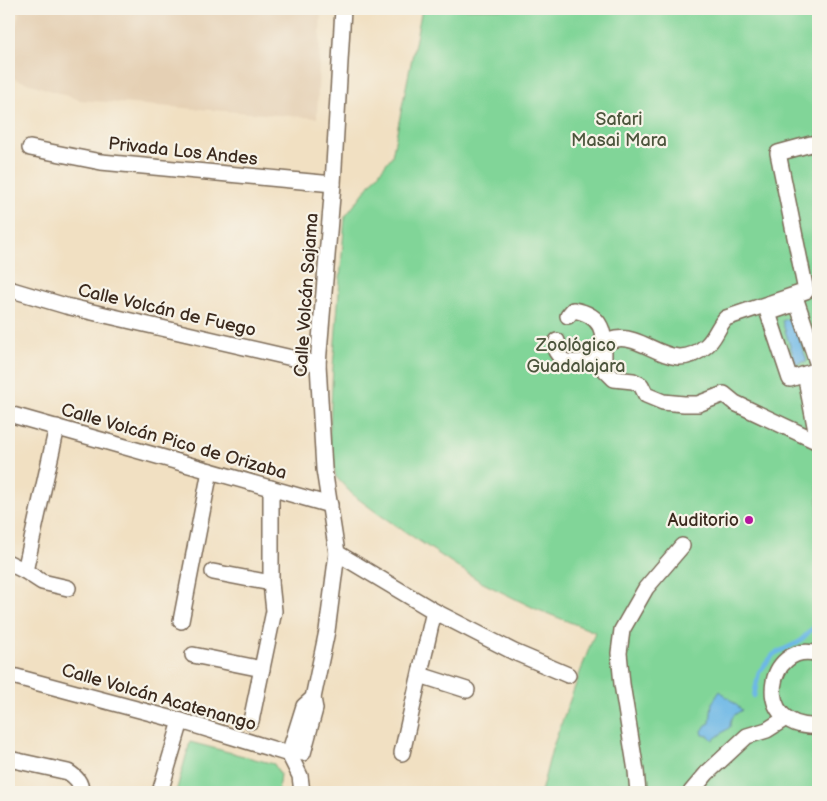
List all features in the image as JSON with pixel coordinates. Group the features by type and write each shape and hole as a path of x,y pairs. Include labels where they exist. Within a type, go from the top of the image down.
{"street":[{"name":"Calle Volcán Sajama","path":"295,757 315,709 313,698 327,632 337,553 324,469 318,364 333,184 343,9"},
{"path":"568,316 573,310 586,312 596,321 602,328 605,343 603,353 604,369 614,379 634,381 641,385 646,395 663,402 698,404 724,394 735,403 818,441 812,372 790,379 768,313 806,291 778,153 810,144 818,144"},
{"name":"Privada Los Andes","path":"30,148 101,162 333,184"},
{"name":"Calle Volcán de Fuego","path":"9,289 66,306 318,364"},
{"path":"557,341 556,351 563,361 577,364 596,355 605,343 627,338 658,353 686,357 700,351 709,344 720,324 726,318 781,304 797,303 818,365"},
{"name":"Calle Volcán Pico de Orizaba","path":"9,414 330,504"},
{"path":"25,571 57,427"},
{"path":"182,621 210,471"},
{"path":"251,721 274,611 271,583 271,488"},
{"path":"638,792 622,684 619,653 622,630 646,588 682,546"},
{"path":"337,553 434,611 514,652 568,675"},
{"path":"9,563 42,582 68,588"},
{"path":"213,572 271,583"},
{"path":"402,752 434,611"},
{"path":"818,654 802,653 791,657 775,675 772,686 773,698 778,709 786,718 795,724 807,727 818,726"},
{"path":"193,655 262,669"},
{"name":"Calle Volcán Acatenango","path":"9,674 181,721 295,757"},
{"path":"420,675 467,690"},
{"path":"690,792 747,736 767,730 786,718"},
{"path":"160,792 181,721"},
{"path":"295,757 302,792"},
{"path":"9,759 68,772 76,777 81,786 81,792"}],"shaded area":[{"path":"20,9 321,9 317,118 80,100 9,77 9,53"}],"green space":[{"name":"Zoológico Guadalajara","path":"422,9 818,9 818,792 541,792 552,749 595,632 536,609 481,582 380,515 353,495 336,477 329,442 345,217 392,156"},
{"path":"190,742 274,764 280,774 278,792 176,792"}],"water":[{"path":"792,317 807,361 796,364 782,321"},
{"path":"720,691 742,710 733,717 730,727 713,740 709,736 703,735 702,731 710,723 712,703"}],"waterway":[{"path":"754,696 759,672 774,654 799,642 815,626 818,620"}],"place":[{"name":"Auditorio","path":"749,520"}],"park label":[{"name":"Safari Masai Mara","path":"619,129"}]}
